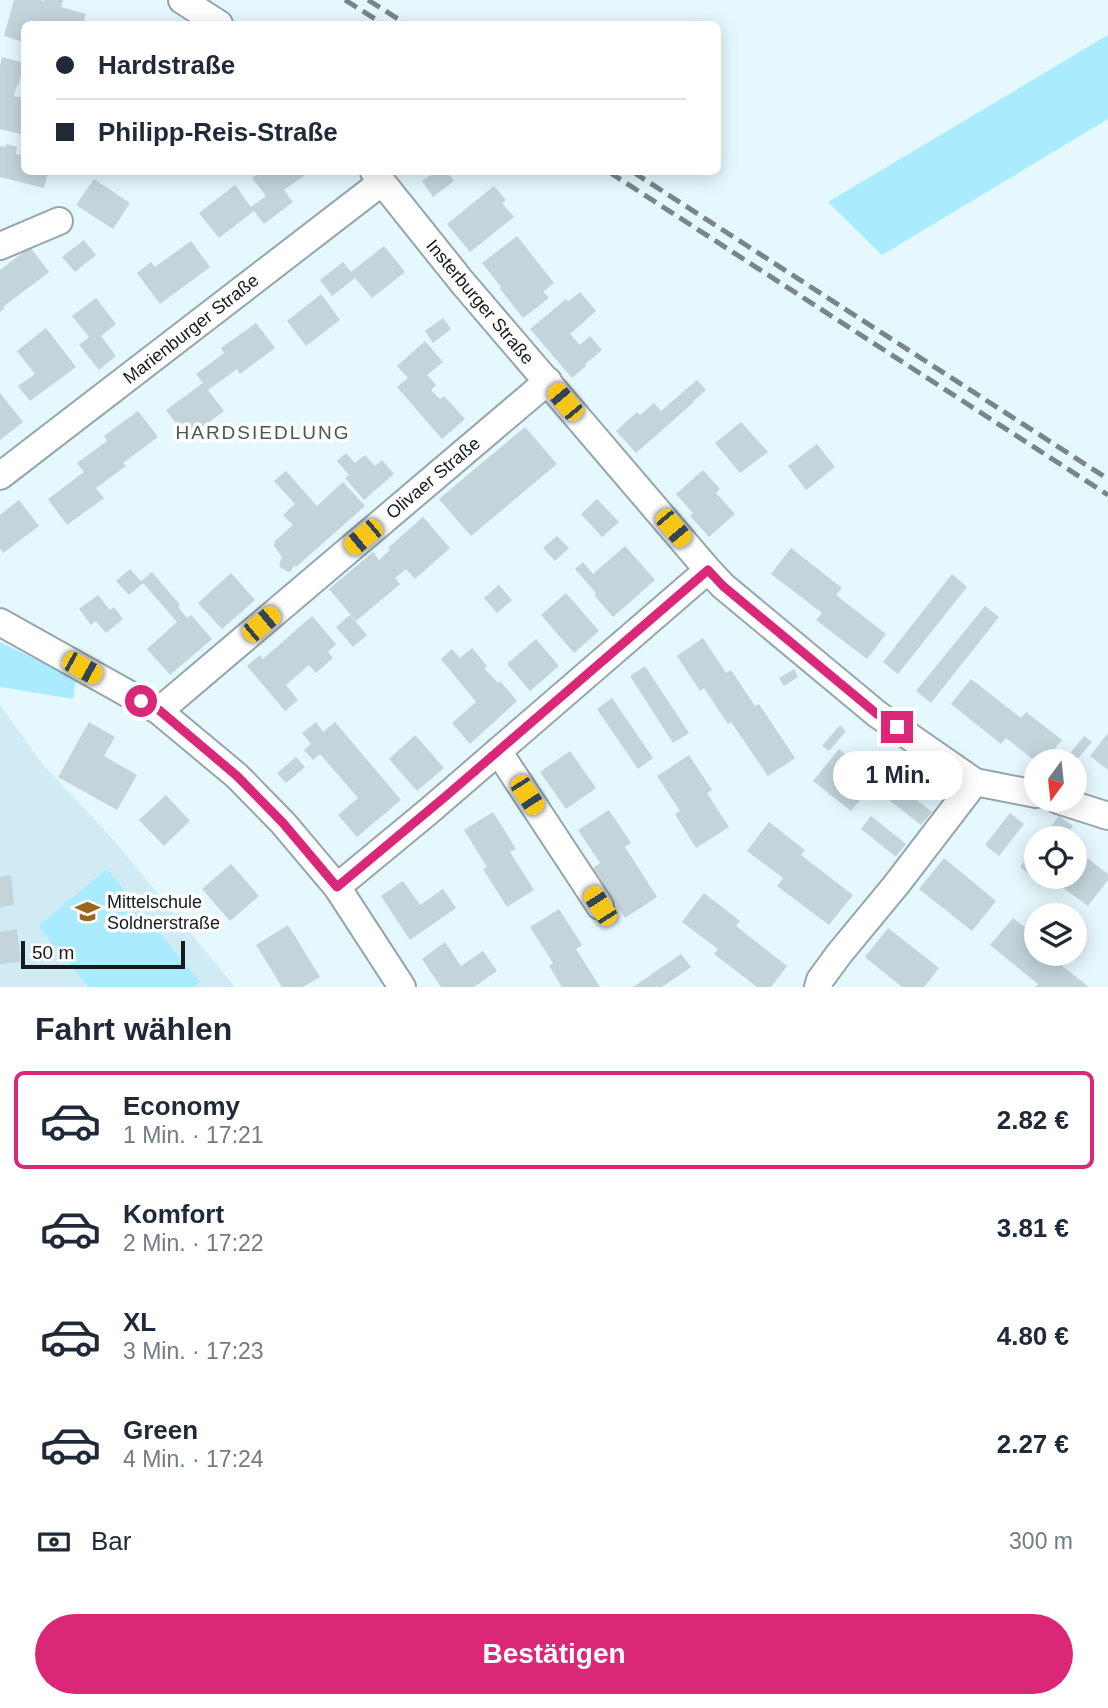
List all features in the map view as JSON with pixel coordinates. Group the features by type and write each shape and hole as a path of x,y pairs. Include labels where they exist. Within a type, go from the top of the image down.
{"street":[{"path":"182,0 214,21"},
{"name":"Insterburger Straße","path":"378,177 462,282 723,586 877,714 975,782"},
{"name":"Marienburger Straße","path":"0,476 378,177"},
{"path":"0,246 58,221"},
{"name":"Olivaer Straße","path":"159,710 548,381"},
{"path":"337,887 708,570"},
{"path":"0,622 159,710 237,776 283,823 337,887 402,987"},
{"path":"498,751 600,906"},
{"path":"818,987 839,954 975,782 1024,792"},
{"path":"1087,809 1108,816"}],"shaded area":[{"path":"1108,35 1108,119 882,255 828,202"},
{"path":"0,642 76,679 73,699 0,687"},
{"name":"Mittelschule Soldnerstraße","path":"0,705 44,766 111,837 235,987 0,987"},
{"path":"107,869 200,982 194,987 88,987 38,926"}],"building":[{"path":"14,0 63,0 61,7 86,14 84,21 21,21 21,41 4,36"},
{"path":"2,57 21,62 21,74 14,96 21,97 21,134 0,129"},
{"path":"6,144 17,147 16,154 21,155 21,175 47,175 44,188 0,177 0,146 6,147"},
{"path":"256,175 305,175 284,190 293,202 264,224 254,211 219,238 199,213 235,185 251,207 266,196 252,178"},
{"path":"431,175 449,175 454,181 433,197 422,181"},
{"path":"94,179 130,203 113,229 76,205"},
{"path":"494,186 506,200 502,203 514,217 470,252 447,224"},
{"path":"517,236 554,283 543,292 549,298 523,318 482,263"},
{"path":"84,240 96,255 75,272 62,257"},
{"path":"191,241 210,267 160,304 137,273 151,262 155,267"},
{"path":"384,246 405,272 372,298 355,278 332,296 320,280 343,262 351,272"},
{"path":"30,247 49,272 0,312 0,270"},
{"path":"580,292 596,311 570,334 580,345 590,336 602,350 572,378 530,329 566,299 568,302"},
{"path":"321,294 340,320 306,346 287,321"},
{"path":"96,298 116,324 101,336 116,356 99,370 79,345 89,337 72,316"},
{"path":"443,318 451,329 433,343 425,331"},
{"path":"256,323 275,348 240,374 237,369 208,390 224,411 187,438 166,410 203,383 196,374 224,353 221,348"},
{"path":"46,328 76,367 30,401 18,386 35,374 17,351"},
{"path":"425,341 443,362 427,375 436,385 431,390 440,399 444,396 465,419 442,439 397,387 408,378 397,366"},
{"path":"697,380 706,390 636,453 616,431 637,412 640,415 654,403 661,411"},
{"path":"0,393 23,422 0,440"},
{"path":"138,411 158,437 123,463 126,466 96,488 104,498 67,525 48,499 84,472 77,463 107,441 104,436"},
{"path":"741,422 768,452 740,473 715,443"},
{"path":"525,427 557,464 471,536 439,499"},
{"path":"817,444 835,467 806,490 788,466"},
{"path":"346,453 355,463 365,455 375,466 382,460 394,474 364,500 345,478 349,475 337,461"},
{"path":"703,470 720,489 716,493 735,514 709,537 690,516 693,513 676,494"},
{"path":"286,471 317,506 343,482 365,506 288,572 279,565 282,557 274,546 275,541 293,525 283,515 295,504 274,481"},
{"path":"597,499 619,522 602,537 581,514"},
{"path":"19,500 39,526 3,553 0,549 0,515"},
{"path":"423,517 450,548 415,579 406,569 395,578 400,584 356,621 329,589 373,552 379,560 390,550 388,548"},
{"path":"557,536 569,548 555,561 543,548"},
{"path":"625,546 655,580 613,617 575,569 583,562 593,574"},
{"path":"791,548 842,588 836,595 886,634 867,659 816,620 822,613 771,574"},
{"path":"130,569 141,581 152,572 180,605 178,607 187,618 191,615 212,639 170,675 147,649 177,622 143,583 129,595 116,581"},
{"path":"231,573 255,600 222,629 198,603"},
{"path":"952,574 967,587 898,674 883,662"},
{"path":"499,585 512,600 497,613 484,598"},
{"path":"566,593 599,631 574,653 541,615"},
{"path":"98,595 110,610 114,607 123,619 106,633 96,621 91,625 79,609"},
{"path":"985,606 999,617 931,703 916,691"},
{"path":"350,615 367,635 353,647 336,627"},
{"path":"312,616 336,644 328,652 333,658 316,673 309,665 286,685 298,700 285,711 247,666 260,655 263,659"},
{"path":"703,638 726,673 731,670 755,706 759,704 795,758 768,776 731,722 728,724 704,688 700,691 677,656"},
{"path":"536,639 559,666 530,691 507,664"},
{"path":"472,648 487,666 484,668 498,683 500,681 517,701 470,744 452,723 476,702 441,659 452,649 460,658"},
{"path":"645,666 689,733 673,743 630,676"},
{"path":"794,669 798,677 784,686 779,678"},
{"path":"971,679 1021,718 1026,712 1062,740 1054,749 1024,749 1024,752 1006,738 1001,744 951,704"},
{"path":"612,698 653,758 638,769 597,709"},
{"path":"89,722 115,737 104,756 137,775 117,810 58,777"},
{"path":"316,722 323,732 335,722 401,800 357,837 338,815 358,798 320,754 313,760 304,750 311,744 302,733"},
{"path":"840,725 846,731 829,751 822,746"},
{"path":"1108,733 1108,770 1090,756"},
{"path":"415,735 444,768 417,791 389,759"},
{"path":"1084,736 1092,742 1086,749 1073,749"},
{"path":"839,749 877,779 851,811 813,781"},
{"path":"570,751 596,788 566,809 540,772"},
{"path":"689,755 712,790 707,793 729,827 696,848 675,814 680,811 657,776"},
{"path":"296,757 305,767 286,783 277,773"},
{"path":"895,767 903,774 895,783 932,812 921,825 885,797 891,789 883,783"},
{"path":"166,795 190,821 164,846 139,820"},
{"path":"609,810 631,843 625,847 657,897 625,918 593,868 600,863 578,830"},
{"path":"493,812 516,849 510,852 534,890 507,907 483,869 487,867 464,830"},
{"path":"1010,813 1024,824 999,856 985,845"},
{"path":"871,816 906,844 896,857 861,829"},
{"path":"1059,816 1073,826 1051,826"},
{"path":"769,822 805,850 801,855 853,895 829,925 777,886 783,878 747,851"},
{"path":"944,858 996,901 972,931 919,889"},
{"path":"1087,858 1108,874 1108,880 1088,906 1065,889 1087,889"},
{"path":"231,864 259,896 230,921 202,889"},
{"path":"11,875 14,905 0,907 0,877"},
{"path":"403,881 420,905 443,889 456,908 410,940 381,896"},
{"path":"704,893 740,921 736,926 787,966 771,987 757,987 714,954 718,949 682,922"},
{"path":"559,909 582,945 576,949 600,987 562,987 549,966 553,963 530,927"},
{"path":"1013,918 1024,927 1024,966 1062,966 1089,987 1035,987 1038,984 990,945"},
{"path":"288,925 320,977 303,987 282,987 256,945"},
{"path":"888,928 939,968 924,987 902,987 865,957"},
{"path":"17,929 21,962 0,964 0,932"},
{"path":"445,942 461,966 483,951 497,971 474,987 441,987 422,959"},
{"path":"681,954 691,967 662,987 633,987"}],"railway":[{"path":"345,0 378,21"},
{"path":"368,0 401,21"},
{"path":"614,175 1108,495"},
{"path":"638,175 1108,479"}],"place":[{"name":"Mittelschule Soldnerstraße","path":"87,912"}],"district":[{"name":"HARDSIEDLUNG","path":"263,432"}],"route":[{"path":"141,701 159,710 237,776 283,823 337,887 708,570 723,586 877,714 897,727"}]}
